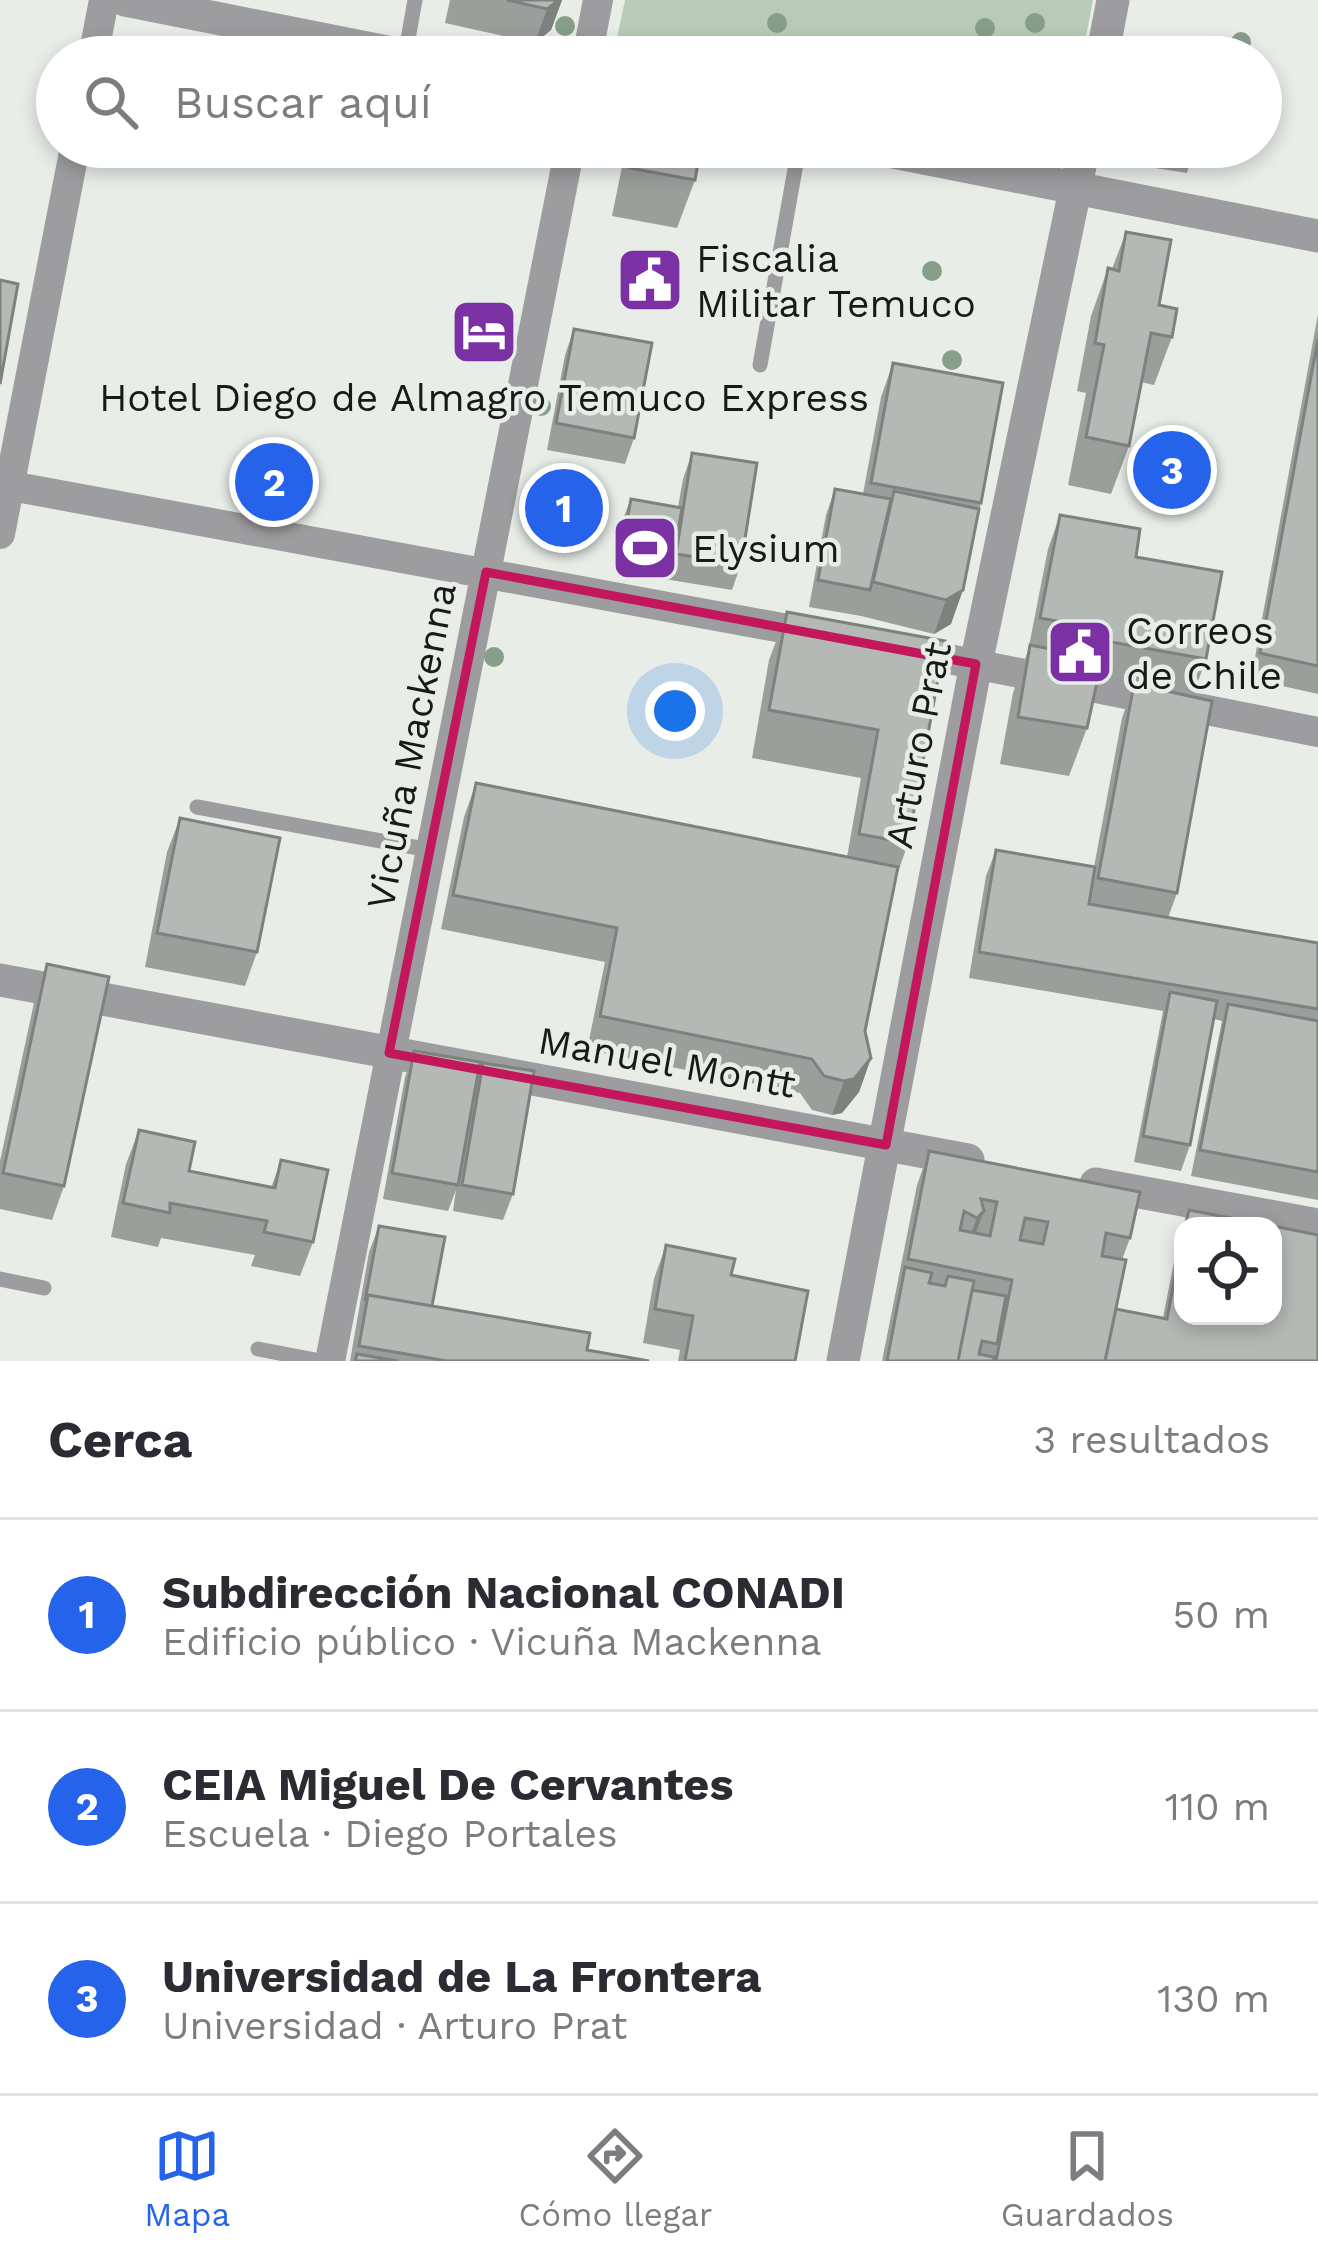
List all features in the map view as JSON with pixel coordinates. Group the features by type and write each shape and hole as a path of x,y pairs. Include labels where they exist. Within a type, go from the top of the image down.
{"street":[{"path":"97,36 104,0"},
{"path":"125,0 308,36"},
{"path":"591,36 598,0"},
{"path":"1106,36 1113,0"},
{"path":"0,534 5,485 71,168"},
{"name":"Vicuña Mackenna","path":"326,1361 566,168"},
{"path":"975,168 1318,236"},
{"name":"Arturo Prat","path":"843,1361 976,664 1080,168"},
{"path":"5,485 871,644 1318,732"},
{"name":"Manuel Montt","path":"0,980 995,1165"},
{"path":"1065,1178 1318,1225"}],"lane":[{"path":"411,36 415,0"},
{"path":"760,364 795,168"},
{"path":"197,808 430,850"},
{"path":"0,1279 44,1288"},
{"path":"258,1349 326,1361"}],"highlighted area":[{"path":"486,572 976,664 886,1145 389,1053"}],"green space":[{"path":"625,0 1093,0 1086,36 617,36"}],"building":[{"path":"507,0 559,0 547,9"},
{"path":"630,168 697,168 695,180"},
{"path":"1126,232 1171,240 1159,305 1177,309 1172,337 1151,333 1129,446 1086,437 1104,345 1095,343 1108,268 1119,271"},
{"path":"0,280 18,284 0,384"},
{"path":"574,329 652,343 634,438 556,423"},
{"path":"1318,339 1318,666 1260,653"},
{"path":"893,363 1003,383 981,503 871,483"},
{"path":"692,453 757,463 741,564 676,554"},
{"path":"835,489 891,499 870,590 818,580"},
{"path":"894,491 979,509 963,590 946,600 873,582"},
{"name":"Elysium","path":"631,499 682,508 673,562 621,553"},
{"path":"1060,515 1140,529 1136,557 1222,572 1206,659 1066,634 1068,623 1040,618"},
{"path":"787,612 945,641 908,843 859,834 878,730 769,710"},
{"path":"1030,645 1102,659 1087,728 1018,717"},
{"path":"1134,684 1212,701 1177,893 1098,878"},
{"path":"476,783 898,867 865,1031 871,1058 854,1079 844,1081 824,1076 812,1059 600,1016 617,928 453,895"},
{"path":"180,818 280,838 257,952 157,933"},
{"path":"996,850 1095,867 1089,904 1318,943 1318,1009 979,952"},
{"path":"47,964 109,977 64,1186 3,1173"},
{"path":"1170,992 1217,1001 1190,1145 1143,1136"},
{"path":"1228,1004 1318,1021 1318,1172 1200,1150"},
{"path":"414,1051 480,1062 458,1185 392,1173"},
{"path":"483,1063 534,1071 513,1194 462,1185"},
{"path":"139,1130 195,1142 189,1171 275,1188 281,1160 328,1170 313,1242 264,1232 267,1221 170,1203 170,1213 123,1203"},
{"path":"929,1151 1140,1192 1130,1238 1106,1233 1102,1256 1126,1260 1105,1361 996,1361 1012,1280 908,1259","holes":["981,1199 997,1202 990,1236 960,1230 964,1211 977,1218 984,1211","1025,1218 1048,1222 1043,1244 1020,1240"]},
{"path":"1189,1210 1225,1217 1187,1217"},
{"path":"379,1226 445,1237 432,1306 368,1295 365,1301"},
{"path":"1282,1228 1318,1235 1318,1361 1105,1361 1116,1309 1167,1319 1174,1282 1174,1325 1282,1325"},
{"path":"666,1245 735,1259 731,1275 808,1291 795,1361 685,1361 693,1316 655,1309"},
{"path":"905,1267 932,1273 929,1283 945,1286 948,1276 974,1281 958,1361 887,1361"},
{"path":"972,1290 1006,1296 997,1344 982,1341 979,1354 994,1357 993,1361 958,1361"},
{"path":"368,1295 590,1333 587,1350 649,1361 447,1361 359,1346"},
{"path":"357,1354 398,1361 355,1361"}],"place":[{"name":"Fiscalia Militar Temuco","path":"650,280"},
{"name":"Hotel Diego de Almagro Temuco Express","path":"484,332"},
{"name":"Universidad de La Frontera","path":"1172,470"},
{"name":"CEIA Miguel De Cervantes","path":"274,482"},
{"name":"Subdirección Nacional CONADI","path":"564,508"},
{"name":"Elysium","path":"645,548"},
{"name":"Correos de Chile","path":"1080,652"}]}
